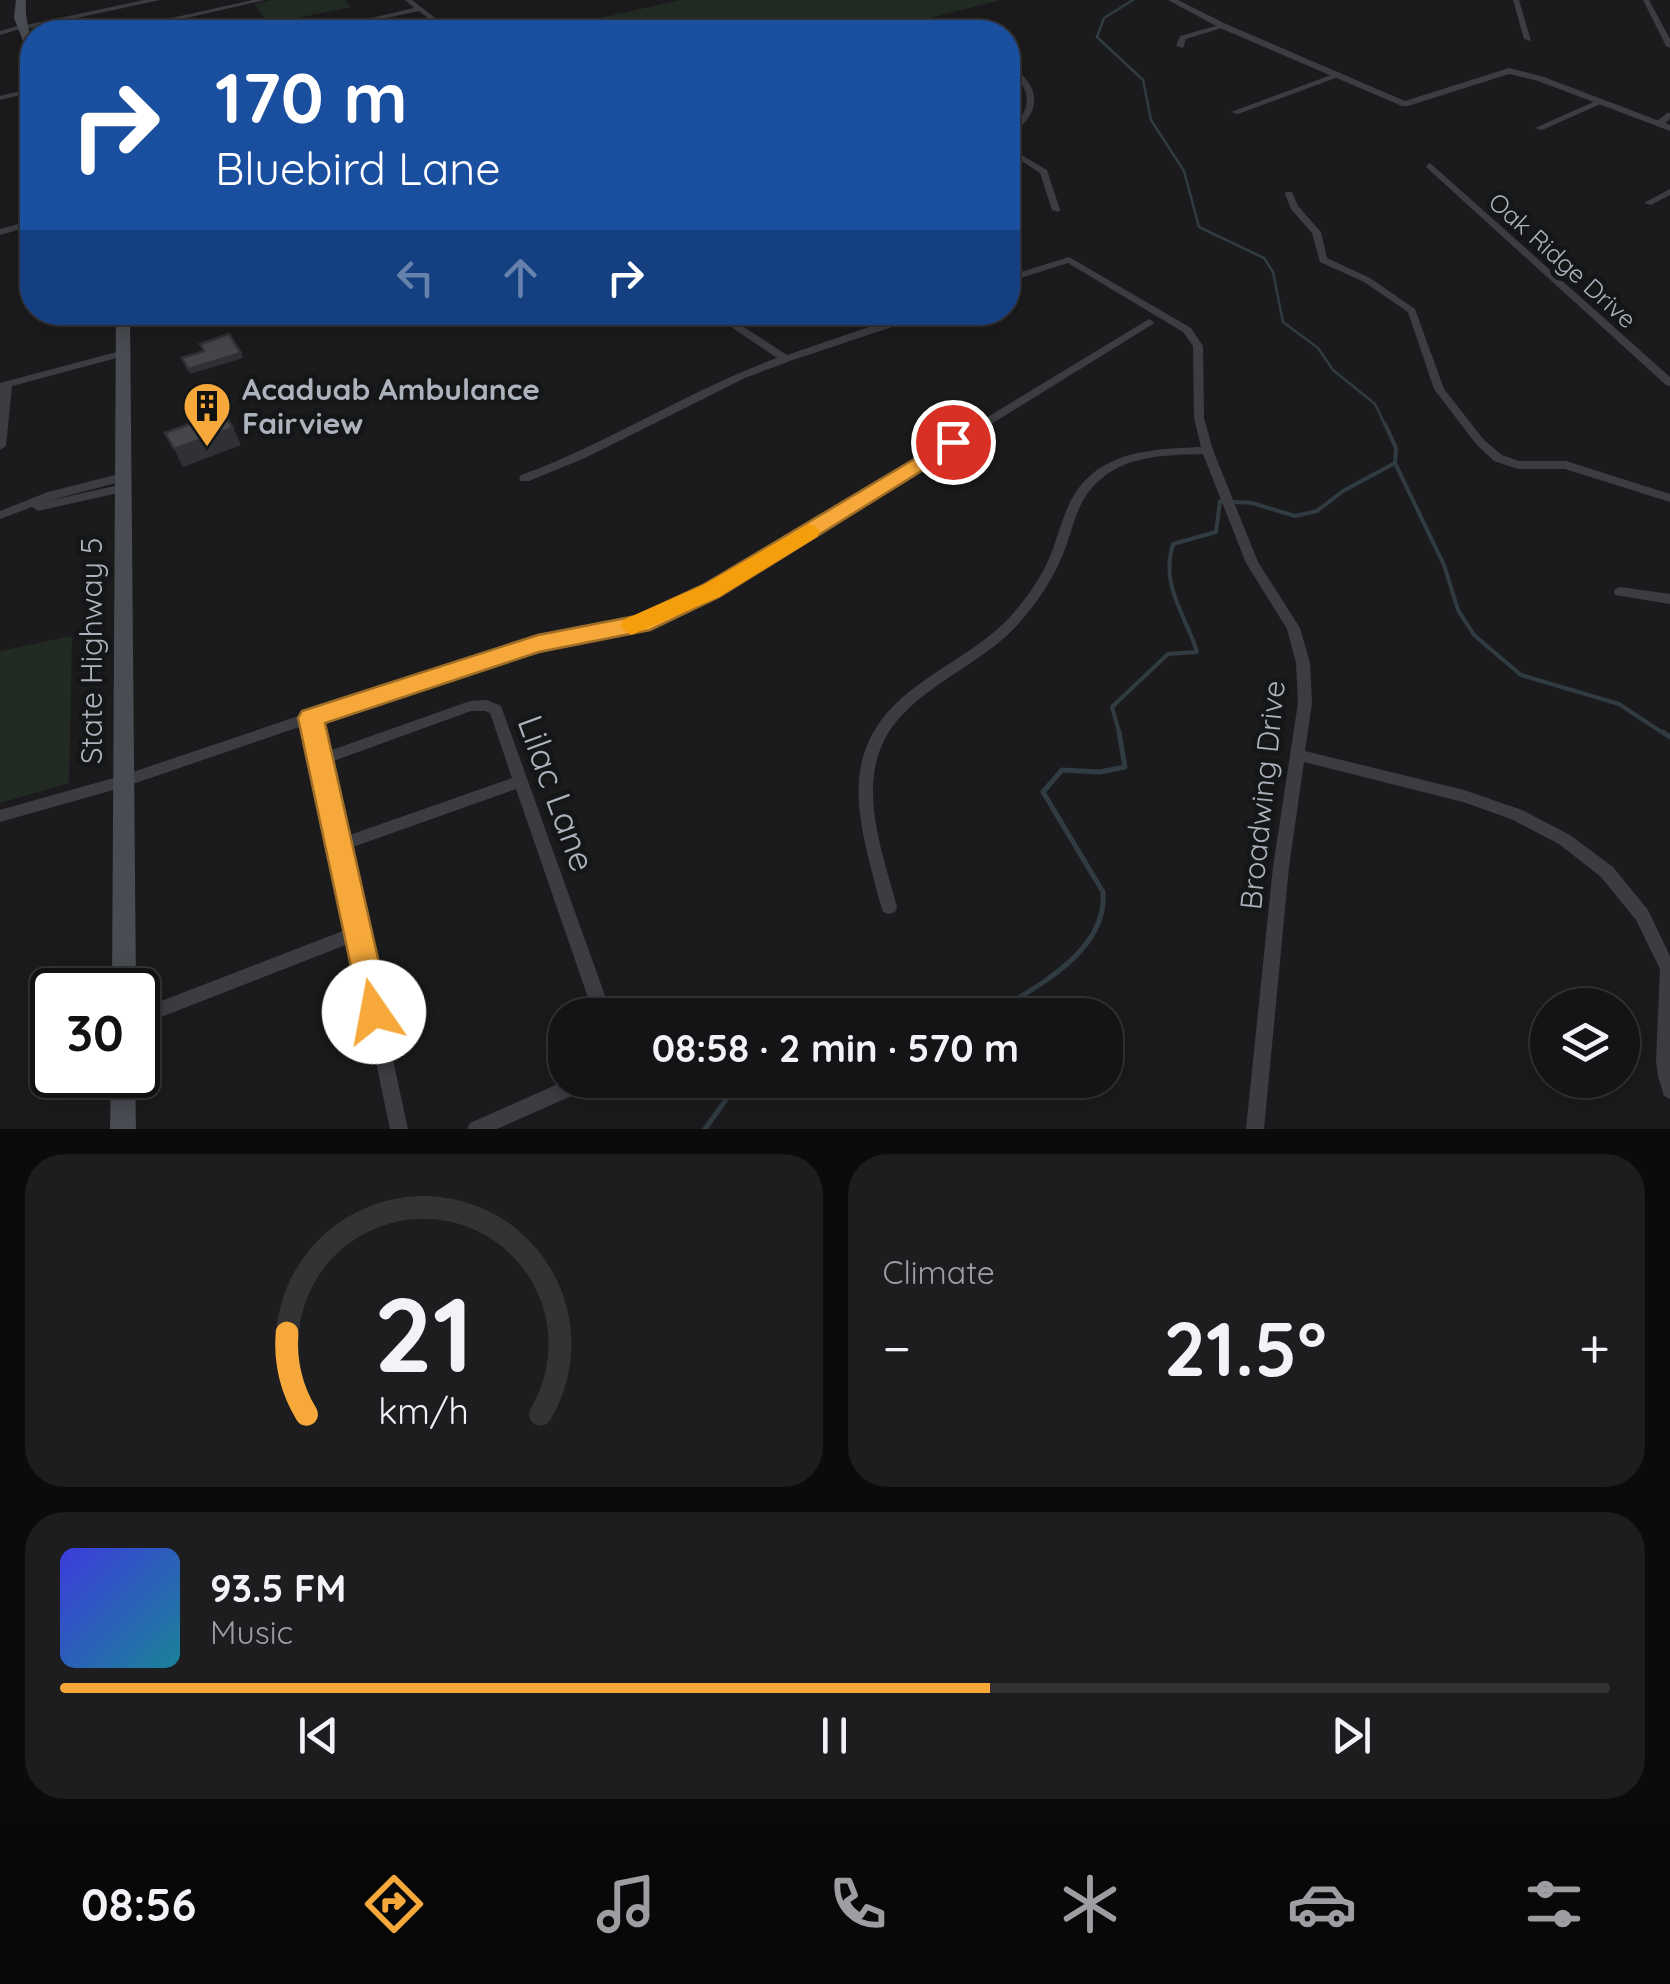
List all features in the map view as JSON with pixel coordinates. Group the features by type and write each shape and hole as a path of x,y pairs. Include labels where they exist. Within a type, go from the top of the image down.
{"main road":[{"name":"State Highway 5","path":"123,325 124,968"},
{"path":"123,1098 123,1129"}],"street":[{"path":"56,20 156,0"},
{"path":"170,20 225,4 262,0"},
{"path":"408,0 434,20"},
{"path":"1172,0 1337,76 1412,104 1498,72 1517,72 1665,126 1670,115"},
{"path":"1516,0 1528,39"},
{"path":"1646,0 1670,46"},
{"path":"370,20 420,9"},
{"path":"1180,46 1183,38 1223,26"},
{"path":"1020,76 1027,82 1034,99 1030,112 1020,122"},
{"path":"1235,112 1337,76"},
{"path":"1539,128 1600,102"},
{"path":"1020,157 1044,172 1056,210"},
{"name":"Oak Ridge Drive","path":"1430,166 1670,384"},
{"path":"1648,203 1670,192"},
{"path":"1290,194 1294,206 1316,232 1318,256 1367,280 1412,310 1439,388 1480,442 1498,458 1518,464 1566,465 1670,498"},
{"name":"Broadwing Drive","path":"1020,275 1069,260 1093,278 1188,330 1198,346 1199,418 1207,450 1252,563 1294,628 1303,663 1305,702 1281,867 1255,1129"},
{"path":"0,816 124,781 487,658 641,624 777,552 1149,322"},
{"path":"734,325 784,358"},
{"path":"525,478 630,435 680,405 784,358 884,325"},
{"path":"0,446 4,385 124,352"},
{"path":"889,907 864,795 876,742 896,714 966,664 1012,623 1055,559 1068,510 1093,480 1119,464 1153,453 1207,450"},
{"path":"6,514 123,482"},
{"path":"1620,592 1670,600"},
{"name":"Lilac Lane","path":"320,760 470,706 487,704 496,710 597,998"},
{"path":"311,718 400,1129"},
{"path":"1298,756 1494,803 1579,847 1618,882 1648,920 1670,974 1670,1090"},
{"path":"338,846 521,781"},
{"path":"160,1009 357,933"},
{"path":"476,1129 548,1098"}],"shaded area":[{"path":"271,0 345,0 352,7 287,20 265,20 255,4"},
{"path":"681,0 1000,0 922,20 591,20"},
{"path":"72,636 69,783 0,803 0,651"}],"building":[{"path":"229,334 241,353 188,369 182,358 204,351 200,344"},
{"path":"223,412 233,428 174,449 165,433"}],"waterway":[{"path":"1133,0 1104,18 1097,37 1143,80 1151,120 1184,171 1199,227 1264,258 1273,272 1283,322 1318,348 1333,370 1375,404 1386,427"},
{"path":"1385,424 1396,448 1395,463"},
{"path":"1120,735 1112,707 1168,654 1197,652 1172,586 1173,544 1216,532 1220,501 1252,503 1295,516 1317,511 1343,491 1395,463"},
{"path":"1395,463 1444,565 1458,610 1474,635 1521,675 1619,704 1666,735"},
{"path":"1019,998 1081,950 1094,933 1101,913 1103,892 1043,792 1062,770 1100,772 1125,767 1119,732"},
{"path":"1663,732 1670,737"},
{"path":"705,1129 727,1098"}],"slow traffic":[{"path":"631,627 711,591 809,532"}],"place":[{"name":"Acaduab Ambulance Fairview","path":"207,448"}],"route":[{"path":"374,1012 311,718 487,658 641,624 711,591 953,442"}]}
